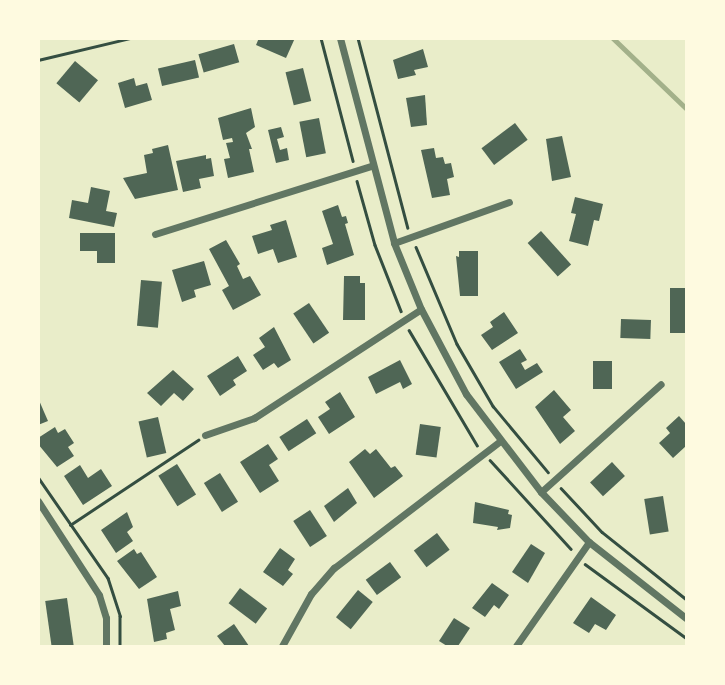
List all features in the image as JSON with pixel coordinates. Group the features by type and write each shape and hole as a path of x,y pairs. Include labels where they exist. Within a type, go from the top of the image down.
{"street":[{"path":"340,38 371,166 394,243 421,309 459,383 499,442 541,492 589,542 687,618"},
{"path":"155,234 371,166"},
{"path":"394,243 509,202"},
{"path":"205,435 254,418 421,309"},
{"path":"541,492 661,384"},
{"path":"282,646 311,594 334,568 361,544 499,442"},
{"path":"38,500 99,595 106,618 106,646"},
{"path":"516,646 589,542"}],"path":[{"path":"38,60 130,38"},
{"path":"321,38 354,165"},
{"path":"358,38 407,225"},
{"path":"358,182 375,245 402,315"},
{"path":"416,248 457,344 493,406 548,473"},
{"path":"410,330 478,447"},
{"path":"70,525 205,435"},
{"path":"492,462 572,550"},
{"path":"561,488 602,532 687,599"},
{"path":"588,567 687,638"}],"building":[{"path":"259,38 295,38 286,58 256,45"},
{"path":"234,44 239,62 204,72 198,54"},
{"path":"423,49 428,67 414,70 416,75 398,79 393,60"},
{"path":"195,60 199,78 162,86 158,69"},
{"path":"75,61 98,80 79,102 56,83"},
{"path":"303,68 311,101 294,105 286,72"},
{"path":"134,78 136,86 147,83 152,100 125,108 118,83"},
{"path":"425,95 427,125 411,127 406,98"},
{"path":"251,108 255,127 246,133 252,149 249,149 254,172 228,178 224,159 230,158 226,143 233,142 232,138 223,140 218,118"},
{"path":"319,118 326,153 306,157 299,122"},
{"path":"515,123 528,140 494,165 481,148"},
{"path":"281,127 284,137 277,139 280,150 287,148 289,160 276,163 268,130"},
{"path":"562,136 571,177 552,181 546,139"},
{"path":"168,145 178,190 135,199 123,178 147,173 144,155 153,153 152,149"},
{"path":"434,148 436,158 443,157 445,164 451,163 454,177 447,179 450,195 432,198 421,150"},
{"path":"206,155 206,159 211,158 214,176 199,179 201,188 183,192 176,161"},
{"path":"91,187 110,191 106,211 117,213 114,227 69,218 72,200 88,203"},
{"path":"575,197 603,204 599,221 594,220 588,246 569,241 576,214 571,213"},
{"path":"338,205 342,217 346,216 348,223 345,224 354,255 327,265 322,248 333,244 322,211"},
{"path":"286,220 297,257 278,263 273,249 258,254 252,236 272,230 270,225"},
{"path":"541,231 571,264 558,276 528,243"},
{"path":"80,233 115,233 115,263 97,263 97,251 80,251"},
{"path":"226,240 240,264 237,266 243,279 250,276 261,295 233,310 222,290 229,286 209,249"},
{"path":"459,251 478,251 478,296 460,296 456,256 459,257"},
{"path":"204,261 211,285 194,290 196,297 182,302 172,270"},
{"path":"344,276 360,276 360,283 365,283 365,320 343,320"},
{"path":"141,280 162,282 158,328 137,326"},
{"path":"670,288 686,288 686,333 670,333"},
{"path":"309,303 329,333 313,343 293,314"},
{"path":"504,312 518,333 492,350 481,335 493,327 490,322"},
{"path":"621,319 651,320 650,339 620,338"},
{"path":"274,327 291,360 278,368 274,363 263,370 253,355 265,347 259,338"},
{"path":"520,349 527,360 521,363 525,370 537,363 543,372 516,389 499,362"},
{"path":"238,356 247,371 233,380 236,385 220,396 207,376"},
{"path":"400,360 412,384 403,389 400,382 376,394 368,377"},
{"path":"593,361 612,361 612,389 593,389"},
{"path":"173,370 194,389 183,401 174,393 161,406 147,393"},
{"path":"554,390 571,410 563,417 575,431 560,444 535,407"},
{"path":"340,392 355,417 329,434 318,417 330,409 325,402"},
{"path":"38,398 48,421 38,425"},
{"path":"679,416 686,424 686,446 673,458 659,443 670,433 666,428"},
{"path":"158,417 166,453 147,458 139,421"},
{"path":"307,419 316,433 289,451 279,437"},
{"path":"420,424 441,427 436,458 416,455"},
{"path":"55,427 58,433 65,429 74,443 68,447 74,456 57,467 38,444 38,438"},
{"path":"268,444 278,459 269,465 279,481 260,493 240,462"},
{"path":"365,449 370,454 376,449 391,468 395,466 403,476 374,498 349,462"},
{"path":"612,462 625,476 603,496 590,482"},
{"path":"177,464 196,495 177,506 158,476"},
{"path":"80,465 88,478 101,469 112,486 83,505 64,476"},
{"path":"220,473 238,502 222,512 204,483"},
{"path":"348,488 357,503 334,522 324,506"},
{"path":"663,496 669,532 650,535 644,499"},
{"path":"475,502 509,510 508,514 512,515 510,528 497,530 498,527 473,523"},
{"path":"310,510 327,536 310,547 293,521"},
{"path":"127,512 133,527 127,532 133,541 116,553 101,530"},
{"path":"437,533 450,550 426,567 414,550"},
{"path":"531,544 545,553 528,583 512,572"},
{"path":"280,548 295,559 288,570 293,574 283,586 263,572"},
{"path":"134,549 137,554 141,552 157,577 139,589 117,561"},
{"path":"390,562 401,577 377,595 366,580"},
{"path":"492,583 509,595 499,609 494,605 485,617 472,608"},
{"path":"240,588 267,608 256,624 229,603"},
{"path":"358,590 373,602 351,629 336,617"},
{"path":"178,591 181,606 170,609 175,630 166,633 167,639 154,642 147,599"},
{"path":"591,597 616,615 606,630 595,624 589,633 573,623"},
{"path":"67,598 74,646 52,646 45,601"},
{"path":"454,618 470,628 458,646 447,646 439,641"},
{"path":"234,624 249,646 225,646 217,636"}],"waterway":[{"path":"613,38 686,108"}]}
